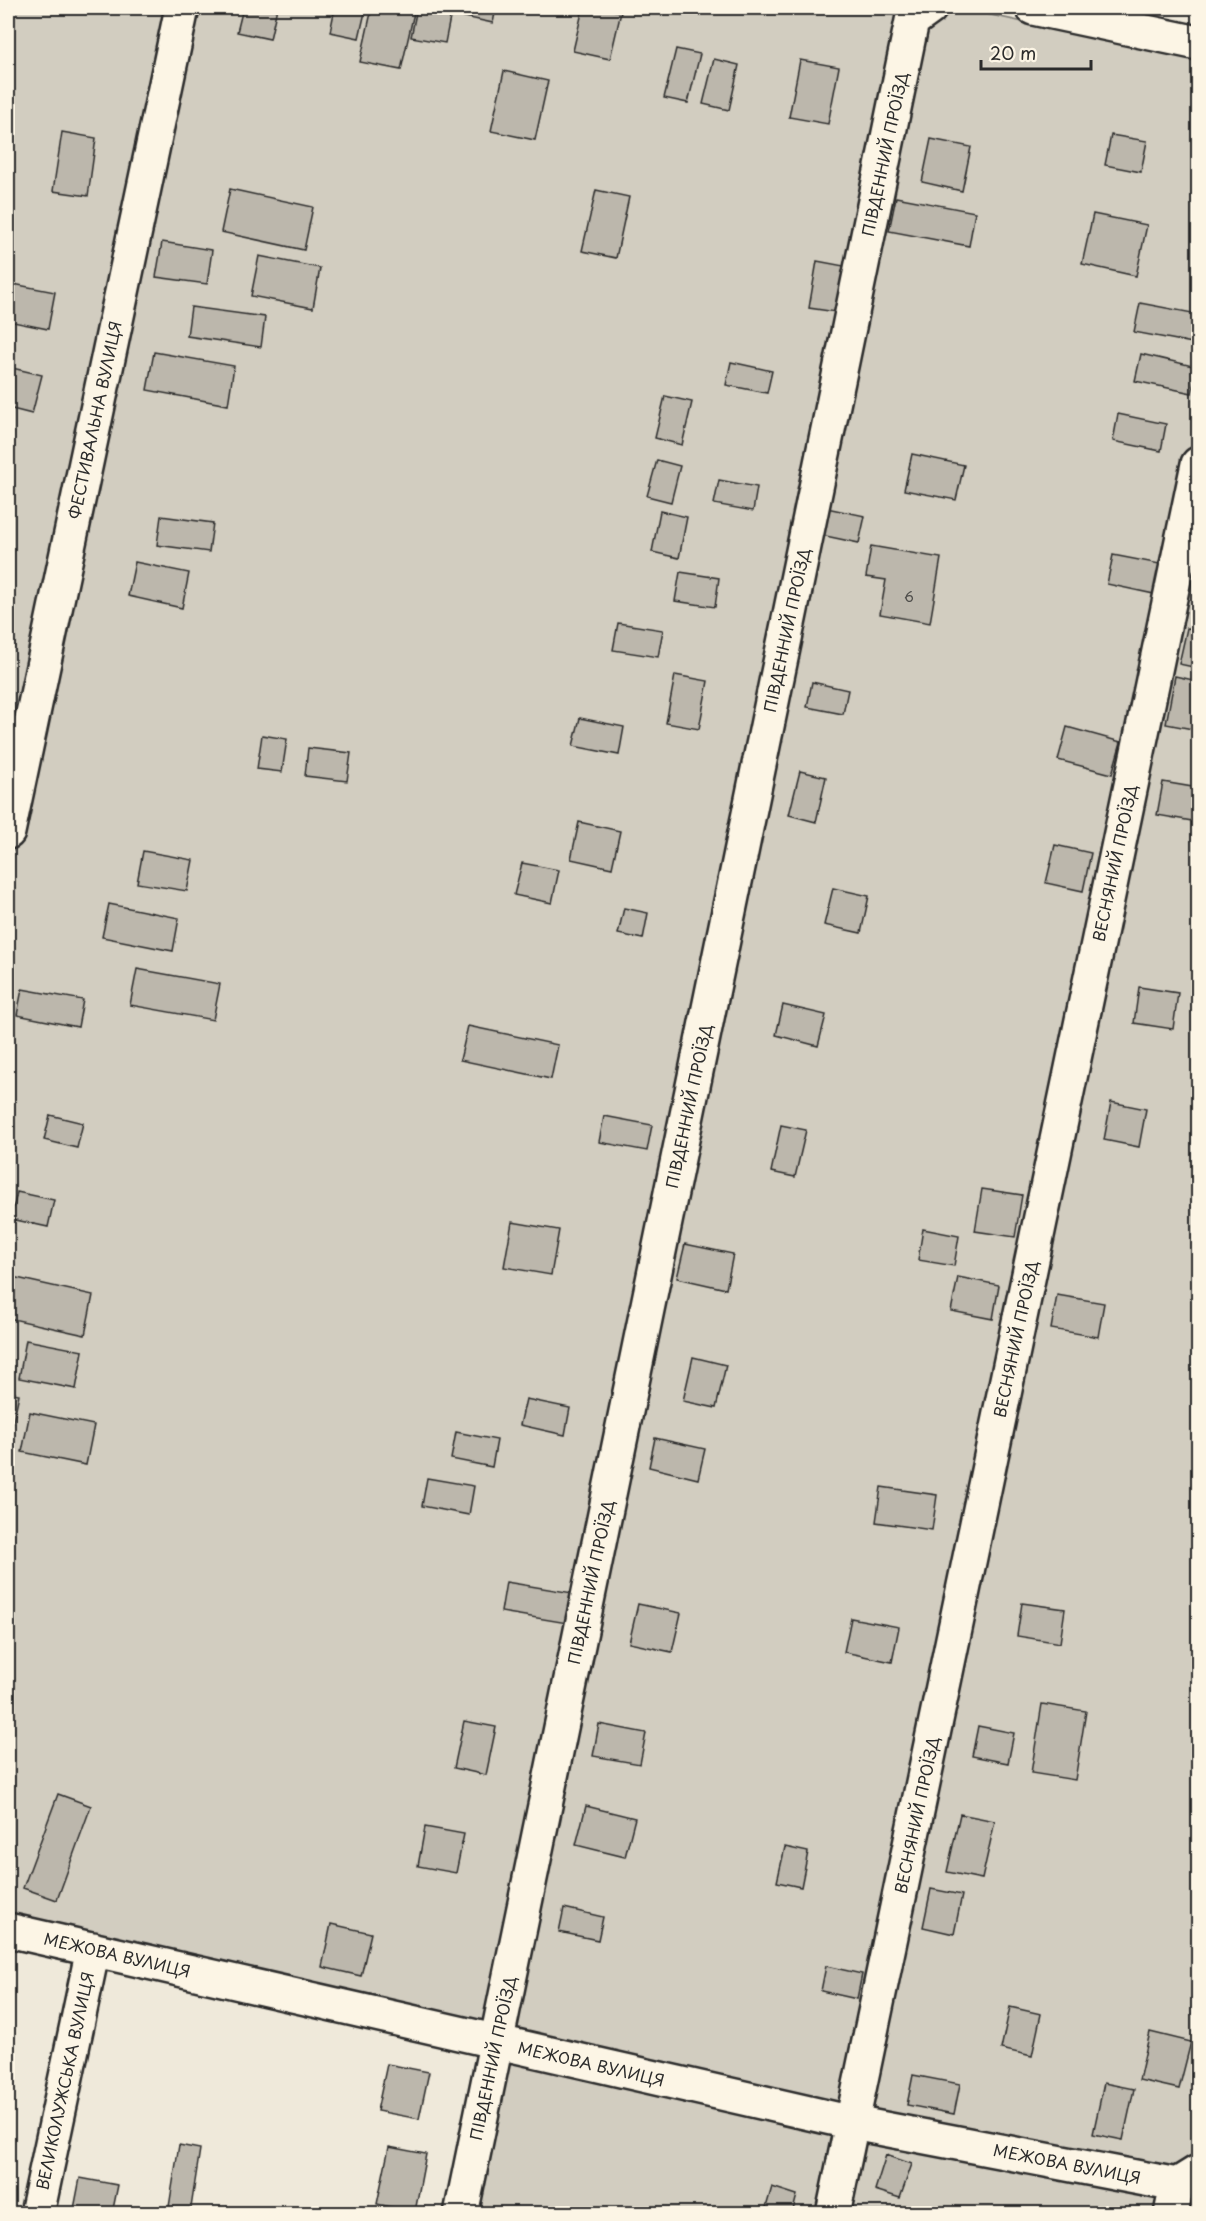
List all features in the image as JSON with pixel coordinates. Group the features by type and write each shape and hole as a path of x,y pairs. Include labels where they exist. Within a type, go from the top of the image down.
{"street":[{"name":"ФЕСТИВАЛЬНА ВУЛИЦЯ","path":"8,832 182,8"},
{"name":"ПІВДЕННИЙ ПРОЇЗД","path":"461,2214 912,21 930,8"},
{"path":"1034,8 1198,44"},
{"name":"ВЕСНЯНИЙ ПРОЇЗД","path":"833,2214 1198,464"},
{"name":"МЕЖОВА ВУЛИЦЯ","path":"8,1930 853,2123 1182,2190"},
{"name":"ВЕЛИКОЛУЖСЬКА ВУЛИЦЯ","path":"37,2214 93,1949"}],"shaded area":[{"path":"8,8 959,8 1198,60 1198,2213 461,2213 496,2044 8,1930"}],"building":[{"path":"243,8 277,8 270,39 237,32"},
{"path":"335,8 366,8 359,38 330,32"},
{"path":"372,8 415,8 401,70 360,62"},
{"path":"417,8 452,8 445,43 411,37"},
{"path":"461,8 496,8 493,23 460,16"},
{"path":"583,8 603,8 621,12 610,59 573,51"},
{"path":"676,49 700,54 688,103 664,98"},
{"path":"714,59 739,65 729,110 703,104"},
{"path":"800,60 839,67 828,124 789,117"},
{"path":"504,71 548,81 535,140 491,131"},
{"path":"62,132 96,138 88,196 53,191"},
{"path":"1111,135 1147,141 1141,172 1105,165"},
{"path":"931,139 971,147 962,191 922,182"},
{"path":"230,189 313,207 304,250 221,232"},
{"path":"596,190 629,197 616,258 582,251"},
{"path":"896,197 975,212 969,246 889,231"},
{"path":"1093,214 1147,225 1136,276 1082,264"},
{"path":"162,242 212,250 207,284 156,277"},
{"path":"259,256 320,268 313,308 251,296"},
{"path":"817,261 844,266 836,312 809,308"},
{"path":"8,283 55,292 48,329 8,321"},
{"path":"1140,303 1198,314 1198,344 1134,332"},
{"path":"191,307 265,317 261,347 187,336"},
{"path":"154,352 234,366 228,405 147,390"},
{"path":"1141,354 1197,367 1192,393 1135,381"},
{"path":"731,362 772,371 767,393 726,385"},
{"path":"8,367 42,375 32,414 8,408"},
{"path":"665,396 692,402 682,445 655,438"},
{"path":"1118,414 1166,424 1161,451 1113,441"},
{"path":"912,454 964,465 956,500 904,490"},
{"path":"657,460 680,466 671,502 647,496"},
{"path":"719,480 757,487 753,511 714,504"},
{"path":"822,507 865,516 859,543 816,534"},
{"path":"660,511 687,517 679,558 652,552"},
{"path":"161,516 213,523 209,552 157,545"},
{"path":"871,546 941,558 930,623 880,614 886,580 866,577"},
{"path":"1113,555 1160,564 1154,594 1107,584"},
{"path":"135,562 189,573 182,608 128,596"},
{"path":"680,572 719,578 715,607 675,601"},
{"path":"618,623 663,630 658,657 613,650"},
{"path":"1187,628 1198,630 1198,668 1179,664"},
{"path":"675,675 708,681 699,729 666,723"},
{"path":"1175,676 1198,681 1198,730 1166,724"},
{"path":"812,682 848,690 843,714 807,707"},
{"path":"580,718 624,727 619,755 573,746"},
{"path":"1067,727 1121,742 1112,774 1058,760"},
{"path":"262,735 287,739 282,772 257,769"},
{"path":"308,748 351,753 347,781 305,776"},
{"path":"800,771 826,777 816,822 789,815"},
{"path":"1163,782 1198,788 1198,822 1157,815"},
{"path":"579,822 620,831 612,868 571,859"},
{"path":"1055,845 1091,853 1083,891 1046,883"},
{"path":"143,851 193,860 187,891 137,883"},
{"path":"522,863 559,870 552,903 514,895"},
{"path":"833,888 869,896 861,933 824,925"},
{"path":"109,904 179,918 173,951 102,937"},
{"path":"624,908 648,913 643,939 618,934"},
{"path":"137,969 220,984 213,1020 130,1005"},
{"path":"1139,987 1178,993 1173,1029 1134,1023"},
{"path":"22,989 83,1000 78,1027 17,1015"},
{"path":"783,1005 826,1015 818,1046 776,1035"},
{"path":"468,1026 558,1045 551,1079 460,1060"},
{"path":"1111,1102 1146,1109 1139,1147 1104,1140"},
{"path":"50,1115 83,1123 77,1148 44,1140"},
{"path":"604,1116 652,1125 647,1151 599,1142"},
{"path":"781,1125 806,1130 795,1177 771,1172"},
{"path":"982,1189 1022,1195 1015,1237 975,1231"},
{"path":"17,1192 54,1200 48,1227 11,1219"},
{"path":"512,1222 559,1230 551,1275 504,1267"},
{"path":"923,1229 959,1236 954,1266 918,1260"},
{"path":"685,1244 733,1254 726,1289 677,1278"},
{"path":"8,1276 93,1295 85,1335 8,1318"},
{"path":"958,1277 999,1285 993,1319 951,1311"},
{"path":"1057,1295 1104,1303 1098,1337 1051,1329"},
{"path":"26,1340 83,1351 76,1389 19,1378"},
{"path":"693,1357 726,1365 716,1408 683,1401"},
{"path":"8,1392 19,1394 11,1432 8,1431"},
{"path":"526,1399 570,1408 565,1435 520,1425"},
{"path":"30,1412 94,1425 86,1465 22,1452"},
{"path":"456,1432 497,1440 492,1467 451,1459"},
{"path":"655,1438 705,1449 698,1479 649,1467"},
{"path":"427,1478 474,1486 469,1515 422,1506"},
{"path":"881,1487 937,1495 932,1530 876,1522"},
{"path":"506,1582 573,1593 567,1623 501,1612"},
{"path":"1022,1603 1065,1609 1060,1643 1017,1636"},
{"path":"638,1604 681,1613 672,1652 629,1643"},
{"path":"851,1618 899,1627 892,1662 844,1652"},
{"path":"1042,1704 1086,1711 1075,1780 1031,1773"},
{"path":"464,1721 496,1727 486,1775 454,1768"},
{"path":"599,1724 646,1733 640,1764 593,1756"},
{"path":"978,1726 1014,1733 1008,1763 972,1756"},
{"path":"58,1794 91,1806 57,1900 23,1888"},
{"path":"586,1806 635,1818 625,1857 576,1845"},
{"path":"960,1814 995,1821 982,1879 947,1872"},
{"path":"425,1827 464,1834 456,1873 418,1866"},
{"path":"785,1847 808,1852 801,1887 777,1882"},
{"path":"931,1889 962,1895 954,1934 923,1927"},
{"path":"564,1908 603,1917 598,1940 559,1932"},
{"path":"331,1924 371,1933 361,1976 322,1967"},
{"path":"826,1966 862,1974 857,1999 821,1991"},
{"path":"1010,2007 1041,2014 1032,2056 1001,2049"},
{"path":"1150,2032 1191,2042 1179,2089 1139,2080"},
{"path":"387,2064 429,2072 419,2119 377,2111"},
{"path":"913,2075 960,2084 954,2114 907,2105"},
{"path":"1104,2083 1134,2089 1123,2140 1093,2134"},
{"path":"179,2145 200,2149 190,2214 168,2213"},
{"path":"389,2147 426,2154 415,2212 377,2204"},
{"path":"886,2155 912,2164 900,2198 875,2190"},
{"path":"80,2178 118,2185 112,2214 73,2214"},
{"path":"772,2187 797,2195 792,2214 764,2214"}]}
